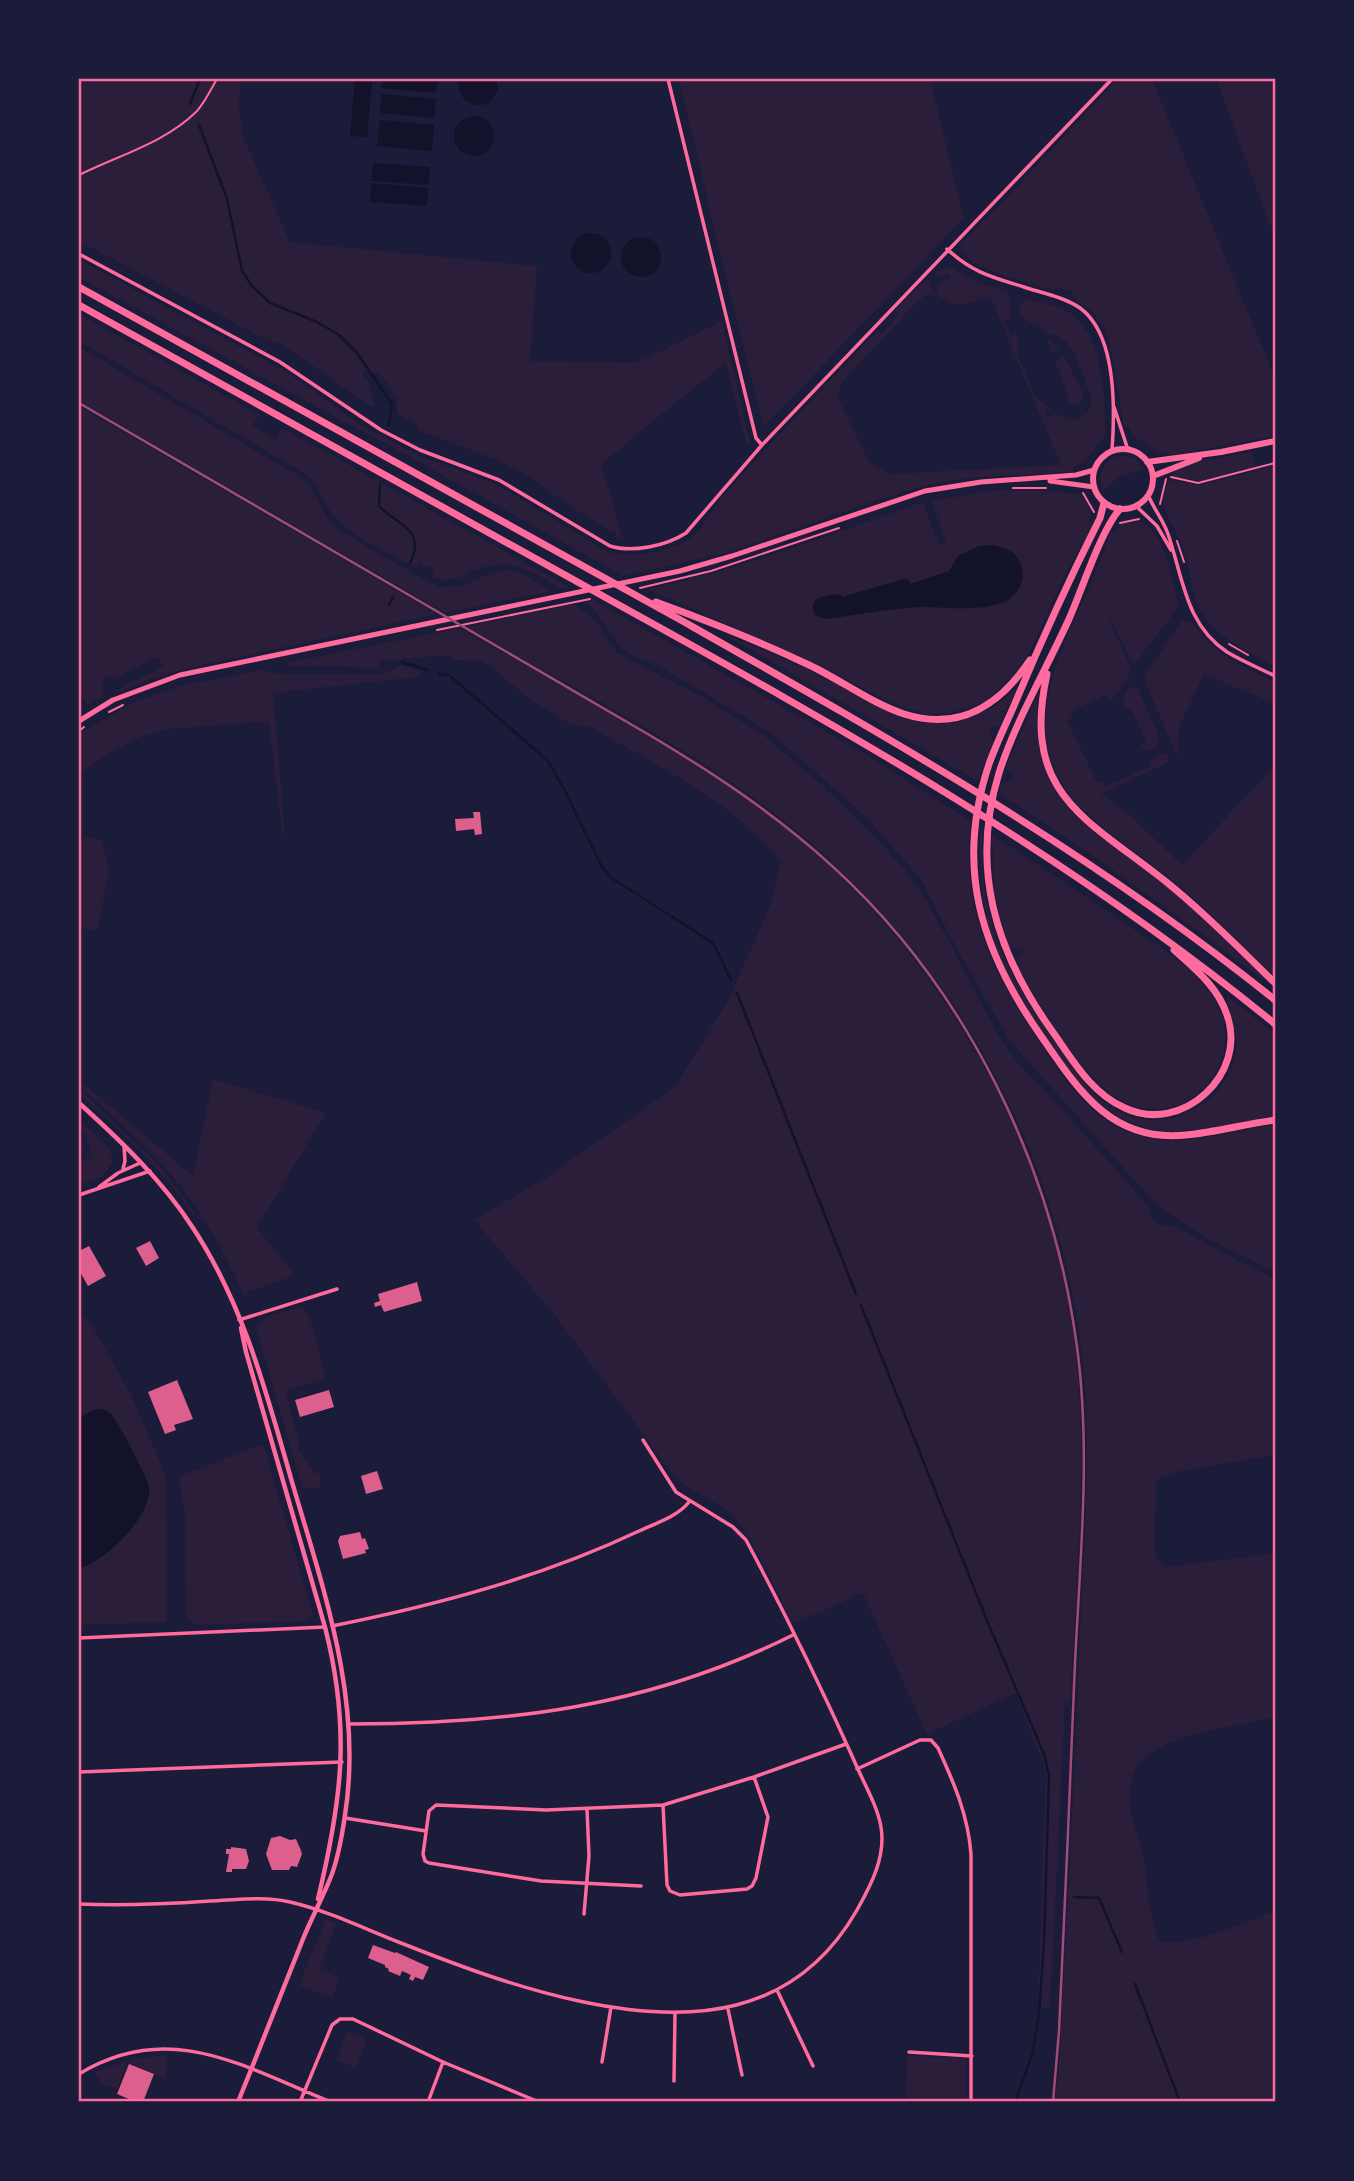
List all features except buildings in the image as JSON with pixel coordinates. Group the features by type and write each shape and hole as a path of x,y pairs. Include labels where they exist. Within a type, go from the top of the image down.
{"highway":[{"path":"79,287 635,595 971,787 1177,924 1275,1000"},
{"path":"79,305 704,652 967,806 1151,928 1275,1024"},
{"path":"1104,503 1100,518 1040,644 990,764 978,809 974,846 976,891 985,934 996,962 1023,1010 1074,1084 1104,1113 1125,1126 1172,1136 1275,1120"},
{"path":"1120,509 1110,522 999,774 992,804 987,849 991,906 1002,942 1017,975 1042,1017 1098,1091 1125,1109 1150,1115 1164,1114 1189,1106 1210,1091 1225,1069 1231,1038 1227,1015 1218,996 1200,974 1151,928"},
{"path":"635,595 737,633 809,665 886,707 927,719 959,716 976,711 1001,696 1014,683 1040,644"},
{"path":"1050,660 1040,724 1047,764 1061,793 1091,826 1170,886 1275,983"}],"main road":[{"path":"1147,462 1221,452 1275,441"},
{"path":"1128,450 1139,454 1147,462 1153,476 1148,495 1136,506 1120,509 1104,503 1094,487 1094,470 1102,458 1112,451 1128,450"},
{"path":"1153,476 1185,462 1221,452"},
{"path":"79,722 113,700 172,677 653,577 732,556 925,491 981,482 1040,480 1094,470"},
{"path":"1040,480 1094,487"}],"street":[{"path":"668,79 756,438 762,445"},
{"path":"79,254 280,362 381,430 420,450 499,480 604,543 631,549 673,540 686,533 762,445 1112,79"},
{"path":"947,249 975,271 1065,300 1085,312 1103,339 1113,402 1128,450"},
{"path":"1112,451 1113,402"},
{"path":"1148,495 1167,531 1190,610 1204,632 1230,654 1275,676"},
{"path":"1136,506 1157,526 1174,554"},
{"path":"79,1103 150,1171 194,1230 220,1275 253,1349 333,1626 343,1671 350,1761 345,1818 331,1877 315,1909 238,2102"},
{"path":"122,1171 126,1156 124,1144"},
{"path":"97,1188 122,1171 142,1162"},
{"path":"79,1195 150,1171"},
{"path":"239,1320 337,1289"},
{"path":"239,1320 325,1627 335,1673 342,1762 336,1820 315,1909"},
{"path":"79,1903 138,1905 262,1899 287,1901 315,1909 492,1977 558,1996 611,2007 675,2013 750,2003 778,1990 805,1971 838,1938 861,1903 876,1871 881,1851 881,1830 846,1744 743,1536 674,1489 643,1440"},
{"path":"79,1638 333,1626 528,1576 644,1529 676,1514 690,1501"},
{"path":"349,1724 492,1719 596,1704 700,1676 793,1635"},
{"path":"857,1769 920,1740 927,1740 936,1745 958,1793 967,1822 971,1854 971,2102"},
{"path":"641,1886 533,1880 429,1863 423,1854 429,1811 436,1805 526,1810 663,1805 754,1777 846,1744"},
{"path":"79,1772 342,1762"},
{"path":"663,1805 667,1885 673,1894 744,1890 754,1884 768,1817 754,1777"},
{"path":"584,1914 587,1884 587,1809"},
{"path":"345,1818 426,1831"},
{"path":"778,1990 813,2066"},
{"path":"602,2062 611,2007"},
{"path":"728,2008 742,2075"},
{"path":"674,2081 675,2013"},
{"path":"300,2102 332,2025 345,2017 443,2063 539,2102"},
{"path":"79,2074 111,2057 138,2050 160,2048 196,2051 331,2102"},
{"path":"909,2052 972,2056"},
{"path":"428,2102 443,2063"}],"path":[{"path":"79,175 163,137 179,126 199,108 217,79"},
{"path":"1160,506 1164,484 1169,478 1198,483 1275,463"},
{"path":"1004,488 1052,488"},
{"path":"1076,490 1084,494 1094,514 1100,518"},
{"path":"1110,522 1144,519"},
{"path":"664,583 711,571 841,528"},
{"path":"1176,537 1185,566"},
{"path":"449,627 568,603"},
{"path":"1225,642 1255,659"},
{"path":"104,715 129,702"},
{"path":"79,731 90,723"}],"shaded area":[{"path":"79,79 241,79 238,106 244,139 290,242 537,266 530,361 636,363 722,321 750,443 747,446 726,362 601,464 623,539 616,536 615,531 611,532 532,478 492,458 418,430 416,423 398,415 396,398 381,374 366,371 362,373 370,385 375,406 369,405 283,345 259,336 79,241"},
{"path":"355,79 372,81 367,137 350,136"},
{"path":"383,79 438,79 436,93 382,88"},
{"path":"460,79 496,79 498,90 489,103 476,105 462,97"},
{"path":"679,79 930,79 964,218 764,427 726,278"},
{"path":"1118,79 1152,79 1275,378 1275,436 1168,456 1167,452 1159,453 1132,435 1129,427 1124,427 1106,331 1093,312 1075,298 1071,291 1058,287 1052,290 998,273 983,267 963,253 960,244"},
{"path":"1216,79 1275,79 1275,238 1273,233"},
{"path":"382,94 436,99 434,118 380,113"},
{"path":"474,116 488,122 494,136 488,150 474,156 460,150 454,136 460,122"},
{"path":"380,120 434,125 432,151 377,146"},
{"path":"373,163 430,167 429,185 372,181"},
{"path":"371,183 428,188 427,206 370,202"},
{"path":"591,233 605,239 611,253 605,267 591,273 577,267 571,253 577,239"},
{"path":"641,237 655,243 661,257 655,271 641,277 627,271 621,257 627,243"},
{"path":"79,260 285,371 364,427 418,455 496,484 608,552 618,554 662,551 691,538 743,474 878,330 881,334 897,317 896,309 926,279 931,282 933,295 927,294 916,303 842,382 837,396 870,463 889,474 1061,465 990,296 963,304 945,300 937,295 937,285 951,278 949,274 939,277 936,268 939,270 952,267 975,281 1008,292 1011,317 1004,321 1011,336 1018,334 1017,353 1035,396 1048,407 1044,413 1051,418 1055,413 1070,420 1077,419 1088,413 1092,399 1074,351 1062,338 1042,331 1039,326 1026,321 1020,313 1020,305 1026,298 1042,302 1068,312 1080,322 1089,335 1100,367 1106,434 1083,463 1073,467 1073,472 940,482 880,499 729,552 623,576 79,277"},
{"path":"79,314 260,415 253,424 254,427 277,439 281,427 569,587 560,589 520,567 502,564 450,579 433,578 434,569 420,563 416,568 349,530 329,510 307,475 79,341"},
{"path":"1047,339 1053,343 1059,349 1051,353"},
{"path":"79,347 302,478 335,528 414,574 440,587 462,586 494,572 506,570 523,574 551,591 445,613 79,401"},
{"path":"1061,352 1084,395 1081,404 1075,405 1068,401 1056,363 1056,360 1063,356"},
{"path":"79,406 437,614 189,668 147,680 120,692 115,691 163,667 158,657 113,679 110,675 103,679 103,696 87,705 79,691"},
{"path":"1249,452 1256,468 1200,481 1174,476 1173,471 1198,462"},
{"path":"1116,456 1134,457 1144,469 1119,477 1103,491 1100,475 1107,463"},
{"path":"1275,466 1275,666 1228,639 1208,622 1195,598 1182,545 1162,501 1167,483 1171,480 1206,484"},
{"path":"1035,490 1081,494 1090,509 1090,521 1094,523 1067,571 1030,651 1014,675 986,701 970,708 949,713 926,714 894,704 804,658 647,589 752,561 923,502 939,545 946,542 931,501 988,491"},
{"path":"1139,521 1148,526 1161,546 1171,572 1179,606 1134,665 1105,610 1130,673 1114,698 1108,699 1106,695 1071,711 1073,717 1067,720 1097,783 1103,781 1106,786 1151,766 1149,760 1163,753 1167,755 1169,762 1101,794 1129,814 1182,865 1275,765 1275,977 1178,885 1082,809 1064,787 1052,762 1046,732 1048,697 1059,656 1110,532 1115,532 1122,524"},
{"path":"994,545 1012,553 1018,558 1022,568 1022,580 1018,590 1004,602 972,608 906,608 826,619 816,615 813,609 814,602 822,597 841,594 842,597 904,579 910,584 949,571 958,556 979,546"},
{"path":"594,600 869,756 971,822 971,885 985,942 996,969 1026,1021 1085,1103 1111,1124 1144,1137 1160,1140 1193,1139 1275,1125 1275,1271 1212,1241 1154,1202 1010,1041 922,881 866,817 771,733 661,667 621,648 593,608 584,602"},
{"path":"574,604 594,619 617,653 702,697 762,734 821,784 868,829 906,871 928,903 1001,1040 1018,1063 1148,1206 1154,1222 1179,1228 1275,1279 1275,1455 1176,1472 1156,1480 1155,1552 1158,1561 1166,1567 1275,1553 1275,1717 1215,1729 1170,1743 1152,1753 1138,1766 1130,1791 1131,1810 1143,1856 1152,1919 1159,1940 1171,1942 1200,1938 1275,1911 1275,2102 1055,2102 1073,1799 1087,1450 1085,1388 1075,1307 1056,1227 1030,1150 995,1075 953,1005 904,939 849,878 788,824 712,769 631,719 465,627"},
{"path":"1183,620 1192,622 1209,643 1229,658 1275,682 1275,704 1204,674 1179,726 1178,758 1144,680 1146,672"},
{"path":"460,628 690,760 761,809 822,860 879,917 929,980 974,1048 1011,1120 1041,1195 1063,1272 1076,1351 1081,1438 1078,1570 1070,1702 1065,1703 1050,2007 1038,2007 1046,1771 1016,1693 927,1734 863,1593 792,1624 759,1554 743,1528 722,1507 673,1475 554,1314 474,1220 544,1179 675,1087 728,1001 771,903 780,861 739,820 691,785 590,727 571,725 523,694 495,669 481,661 455,660 451,655 379,661 378,668 284,665"},
{"path":"722,633 816,673 896,716 917,722 946,724 964,720 990,709 1018,688 999,726 991,728 989,733 993,742 978,781"},
{"path":"402,665 423,672 417,677 273,693 285,834 282,834 269,722 159,731 121,747 97,761 79,776 79,734 134,702 183,685 262,670 279,674 383,674"},
{"path":"1134,686 1137,687 1158,733 1158,745 1151,751 1143,748 1141,744 1146,741 1131,709 1125,710 1124,707 1126,693"},
{"path":"1039,691 1037,729 1042,760 1052,785 1067,806 1086,825 1191,907 1275,989 1105,864 999,794 1002,782 1012,781 1014,775 1007,771 1007,765"},
{"path":"980,827 983,829 982,861 990,918 1010,970 1039,1019 1074,1070 1094,1093 1109,1106 1128,1116 1148,1120 1168,1119 1205,1103 1219,1089 1230,1072 1236,1051 1235,1028 1226,995 1275,1034 1275,1115 1182,1131 1154,1130 1117,1116 1092,1096 1041,1032 1000,961 989,929 984,900 980,871"},
{"path":"992,835 1162,948 1186,966 1206,987 1224,1022 1225,1045 1219,1067 1207,1086 1190,1100 1169,1108 1146,1109 1122,1101 1080,1063 1023,977 1016,963 1018,956 1024,953 1022,948 1013,949 1008,944 994,894"},
{"path":"85,836 102,840 109,869 98,930 79,928 79,842"},
{"path":"213,1079 326,1113 257,1227 295,1275 243,1294 214,1236 178,1183 143,1144 79,1085 79,1080 193,1176"},
{"path":"79,1089 160,1166 197,1215 192,1214 139,1150 79,1094"},
{"path":"79,1120 105,1144 113,1162 103,1176 79,1185 79,1162 92,1157 87,1136 79,1129"},
{"path":"303,1308 309,1315 326,1378 286,1391 300,1446 297,1448 322,1480 319,1487 310,1489 302,1487 256,1328 266,1317"},
{"path":"82,1317 89,1320 130,1393 166,1476 167,1622 79,1625 79,1326"},
{"path":"96,1409 109,1412 120,1427 149,1486 148,1498 125,1536 101,1557 79,1569 79,1417"},
{"path":"263,1444 313,1615 307,1621 198,1625 186,1614 185,1512 178,1477"},
{"path":"326,1919 337,1923 319,1969 340,1978 332,1998 299,1985"},
{"path":"347,2031 367,2039 356,2068 336,2060"},
{"path":"167,2055 166,2079 129,2063 129,2060"},
{"path":"907,2056 966,2058 966,2102 906,2102"},
{"path":"128,2060 117,2089 103,2084 94,2073"}],"waterway":[{"path":"190,104 200,79"},
{"path":"199,125 227,199 242,271 252,286 270,303 317,322 339,335 357,353 392,404 389,425"},
{"path":"380,485 379,506 408,529 415,542 410,563"},
{"path":"389,605 393,597"},
{"path":"402,662 428,670"},
{"path":"439,674 449,675 548,761 602,867 610,877 713,943 731,980"},
{"path":"737,993 856,1294"},
{"path":"861,1305 988,1623 1044,1754 1049,1775 1039,2012 1033,2052 1015,2102"},
{"path":"1074,1897 1099,1898 1122,1952"},
{"path":"1135,1984 1180,2102"}],"railway":[{"path":"79,403 646,733 742,794 831,865 880,914 923,967 962,1024 996,1085 1024,1148 1048,1213 1065,1280 1081,1386 1083,1505 1059,2031 1053,2102"}]}
